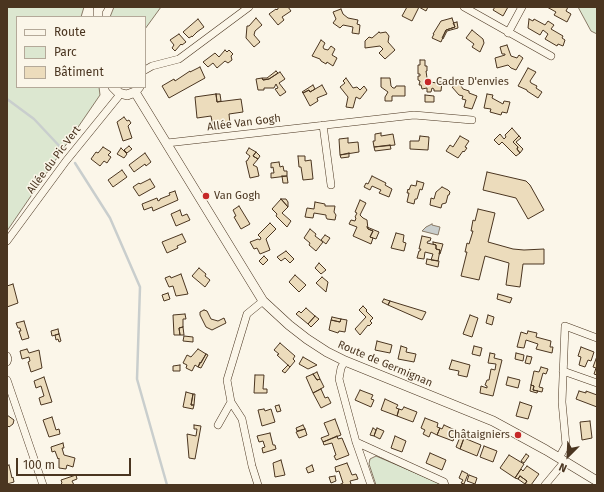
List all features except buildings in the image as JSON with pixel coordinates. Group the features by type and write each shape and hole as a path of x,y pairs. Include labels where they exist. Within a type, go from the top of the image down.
{"street":[{"path":"146,69 152,66 179,60 248,7"},
{"path":"464,7 551,56"},
{"path":"508,33 522,7"},
{"path":"116,90 127,95 137,90"},
{"name":"Allée du Pic Vert","path":"7,241 66,161 118,97 116,90"},
{"name":"Route de Germignan","path":"137,90 167,143 263,301 271,310 307,339 344,361 493,421 597,481"},
{"name":"Allée Van Gogh","path":"167,143 414,115 472,120"},
{"path":"323,125 331,185"},
{"path":"258,485 252,466 242,419 231,402 227,380 247,314 263,301"},
{"path":"545,485 562,460 566,445 562,402 565,326 597,338"},
{"path":"7,356 7,362"},
{"path":"344,361 339,379 356,442 371,485"},
{"path":"563,371 597,383"},
{"path":"7,380 43,485"},
{"path":"218,425 231,402"},
{"path":"356,442 444,482 445,485"}],"green space":[{"path":"7,7 84,7 81,16 16,16 16,88 99,88 100,95 7,231"},
{"path":"114,7 161,7 146,28 146,16 110,16"},
{"path":"578,7 597,7 597,34 591,31"},
{"path":"376,456 439,483 440,485 376,485 369,464 370,459"}],"shaded area":[{"path":"432,224 440,227 438,235 422,231"}],"waterway":[{"path":"7,99 34,119 64,151"},
{"path":"75,163 110,218 140,287 137,379 167,485"}],"place":[{"name":"Cadre D'envies","path":"428,82"},
{"name":"Van Gogh","path":"206,196"},
{"name":"Châtaigniers","path":"518,435"}]}
